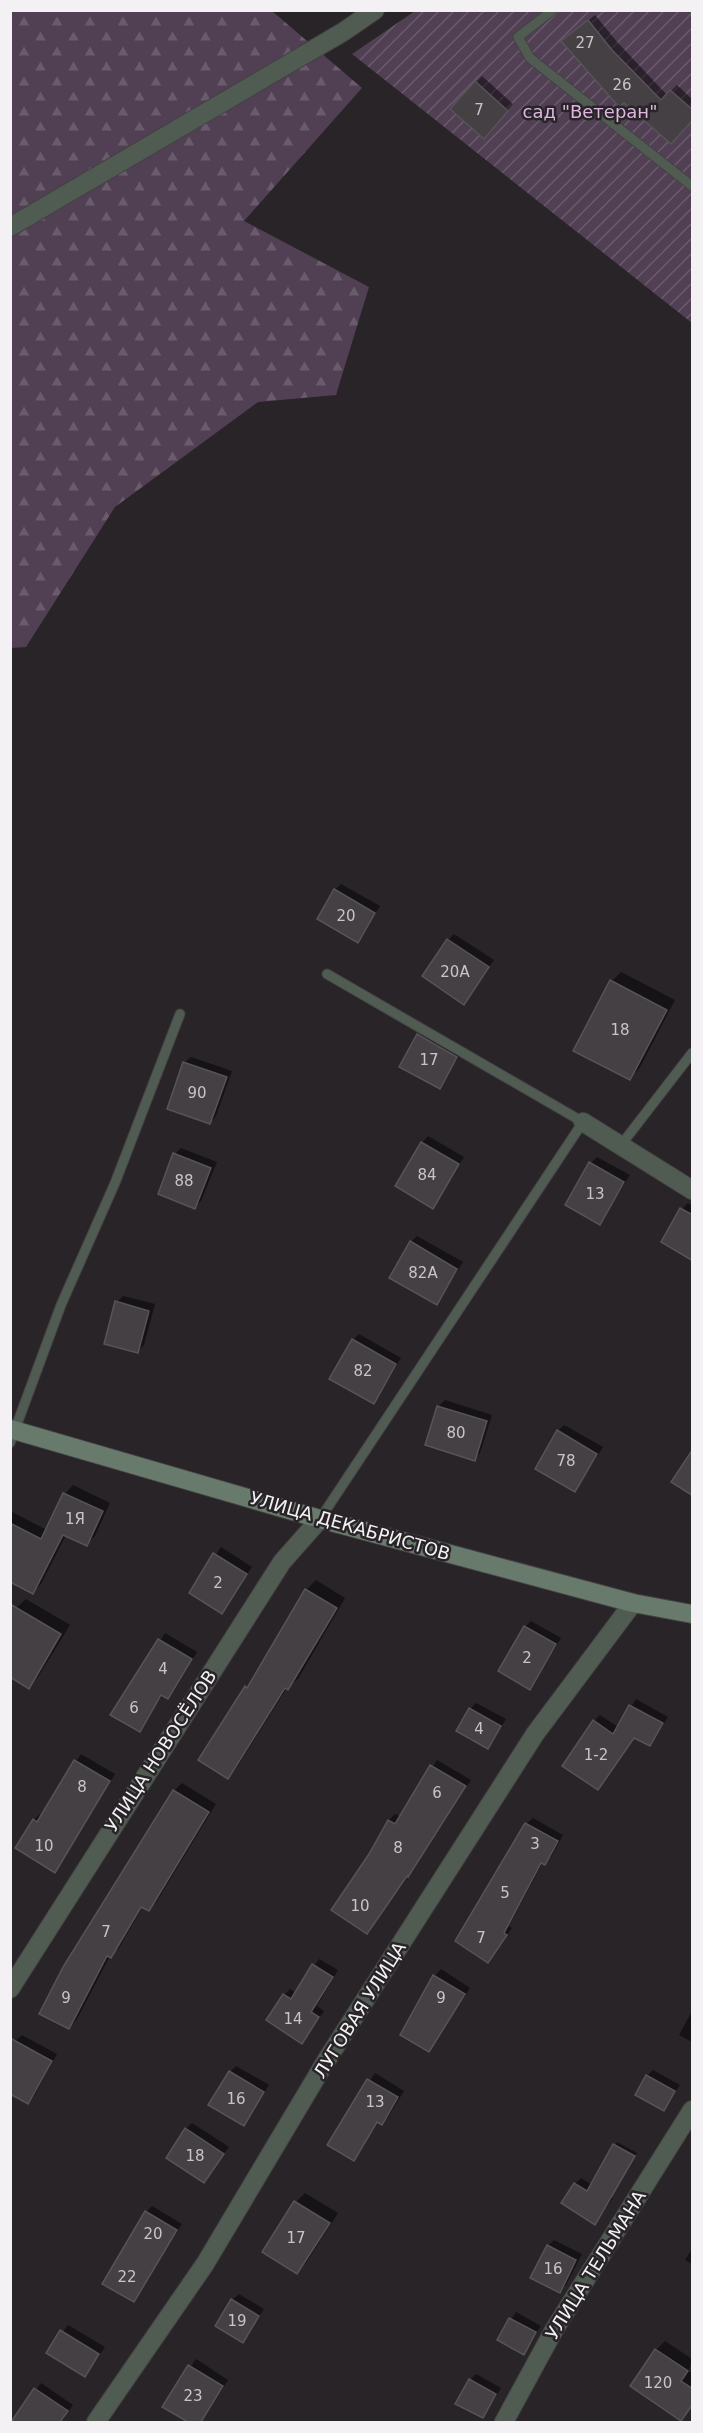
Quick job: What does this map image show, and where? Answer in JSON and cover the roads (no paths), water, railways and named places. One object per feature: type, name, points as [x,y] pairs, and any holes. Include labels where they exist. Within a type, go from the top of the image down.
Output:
[{"type":"street","points":[[10,226],[344,32],[375,10]]},
{"type":"street","points":[[583,1122],[693,1190]]},
{"type":"street","name":"УЛИЦА ДЕКАБРИСТОВ","points":[[13,1434],[633,1603],[693,1614]]},
{"type":"street","name":"УЛИЦА НОВОСЁЛОВ","points":[[10,1989],[282,1562],[320,1519]]},
{"type":"street","name":"ЛУГОВАЯ УЛИЦА","points":[[96,2422],[205,2264],[326,2061],[535,1734],[633,1603]]},
{"type":"street","name":"УЛИЦА ТЕЛЬМАНА","points":[[504,2422],[554,2330],[693,2110]]},
{"type":"lane","points":[[553,10],[518,37],[530,58],[693,186]]},
{"type":"lane","points":[[320,1519],[583,1122],[327,974]]},
{"type":"lane","points":[[13,1434],[61,1305],[116,1183],[180,1014]]},
{"type":"lane","points":[[621,1145],[693,1053]]},
{"type":"park label","name":"сад \"Ветеран\"","points":[[590,112]]}]
